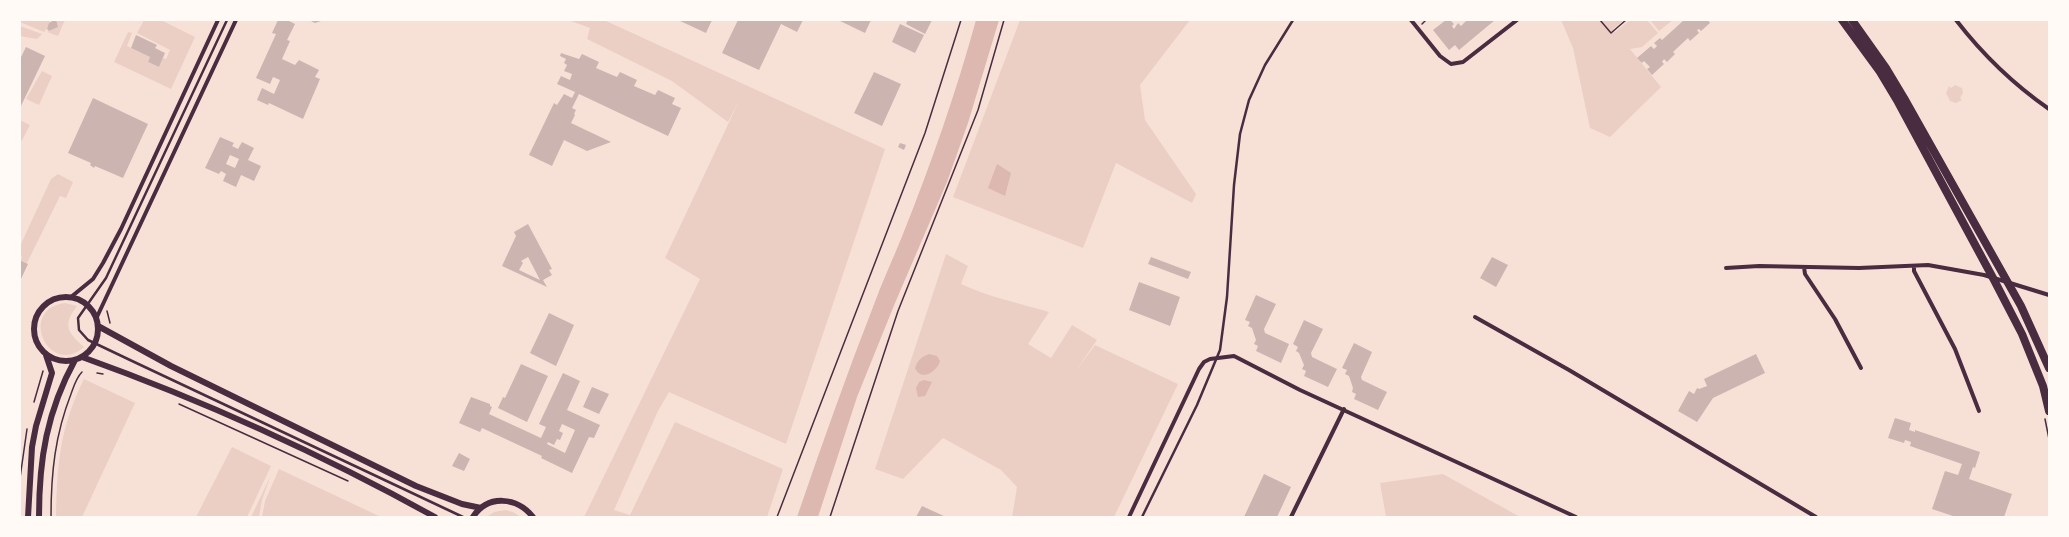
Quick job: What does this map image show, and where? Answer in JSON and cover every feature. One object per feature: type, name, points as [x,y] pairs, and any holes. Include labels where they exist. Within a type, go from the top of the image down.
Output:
[{"type":"main road","points":[[1842,20],[1880,72],[1993,278],[2022,334],[2043,386],[2049,410]]},
{"type":"main road","points":[[1852,20],[1894,80],[2021,306],[2049,368]]},
{"type":"street","points":[[71,297],[93,279],[103,263],[137,194],[218,20]]},
{"type":"street","points":[[96,319],[236,20]]},
{"type":"street","points":[[1411,20],[1440,56],[1451,64],[1463,62],[1517,20]]},
{"type":"street","points":[[1956,20],[1984,55],[2010,80],[2049,109]]},
{"type":"street","points":[[1914,266],[1914,271],[1955,349],[1979,411]]},
{"type":"street","points":[[1804,267],[1805,274],[1835,319],[1861,368]]},
{"type":"street","points":[[1726,268],[1948,267],[1993,278],[2049,295]]},
{"type":"street","points":[[28,517],[29,488],[34,440],[52,373],[46,355],[38,345],[34,336],[35,318],[46,303],[54,298],[71,297],[86,304],[96,319],[98,326],[95,343],[89,351],[82,357],[75,360],[58,361],[46,355]]},
{"type":"street","points":[[1475,317],[1569,370],[1816,517]]},
{"type":"street","points":[[98,326],[171,366],[416,486],[462,504],[481,508]]},
{"type":"street","points":[[1129,517],[1196,375],[1204,362],[1217,357],[1234,356],[1300,390],[1576,517]]},
{"type":"street","points":[[82,357],[214,408],[402,498],[435,517]]},
{"type":"street","points":[[39,517],[40,472],[46,430],[60,392],[75,360]]},
{"type":"street","points":[[1291,517],[1344,409]]},
{"type":"street","points":[[473,517],[481,508],[494,501],[509,501],[523,506],[533,517]]},
{"type":"lane","points":[[228,20],[106,278],[86,304],[78,318],[77,324],[82,336],[463,517]]},
{"type":"lane","points":[[1142,517],[1198,405],[1220,350],[1227,297],[1234,185],[1240,134],[1249,100],[1265,65],[1292,20]]},
{"type":"path","points":[[777,517],[925,133],[960,20]]},
{"type":"path","points":[[830,517],[898,311],[978,110],[1004,20]]},
{"type":"path","points":[[1600,20],[1611,33],[1626,20]]},
{"type":"path","points":[[51,517],[53,455],[68,401],[78,375],[82,372]]},
{"type":"path","points":[[97,373],[104,374]]},
{"type":"path","points":[[172,401],[350,482]]},
{"type":"shaded area","points":[[20,20],[65,20],[58,36],[47,32],[58,27],[56,21],[50,21],[49,26],[44,32],[20,22]]},
{"type":"shaded area","points":[[144,20],[161,20],[195,37],[171,89],[114,62],[128,32],[132,33],[127,46],[150,57],[148,62],[159,67],[163,58],[166,59],[170,50],[137,33]]},
{"type":"shaded area","points":[[568,20],[604,20],[885,149],[786,444],[669,392],[658,411],[614,510],[630,515],[675,422],[783,469],[767,517],[584,517],[700,279],[665,258],[739,101],[728,122],[672,81],[587,39],[590,28]]},
{"type":"shaded area","points":[[976,20],[999,20],[968,123],[947,182],[895,303],[857,397],[818,517],[797,517],[853,359],[933,155]]},
{"type":"shaded area","points":[[1020,20],[1190,20],[1140,85],[1145,120],[1196,194],[1192,203],[1116,163],[1083,248],[953,197]]},
{"type":"shaded area","points":[[1561,20],[1624,20],[1613,29],[1615,32],[1630,20],[1647,20],[1658,33],[1642,47],[1630,49],[1661,87],[1610,137],[1590,128],[1573,48]]},
{"type":"shaded area","points":[[1650,20],[1673,20],[1659,31]]},
{"type":"shaded area","points":[[20,26],[42,34],[37,39],[20,36]]},
{"type":"shaded area","points":[[42,71],[52,76],[39,105],[26,99]]},
{"type":"shaded area","points":[[1955,85],[1962,88],[1963,93],[1960,98],[1962,100],[1956,103],[1950,101],[1946,93],[1949,86],[1951,88]]},
{"type":"shaded area","points":[[20,120],[30,125],[20,144]]},
{"type":"shaded area","points":[[997,164],[1011,173],[1005,196],[988,188]]},
{"type":"shaded area","points":[[58,174],[73,182],[66,198],[60,196],[27,263],[21,260],[22,257],[20,255],[20,246],[51,179]]},
{"type":"shaded area","points":[[946,254],[968,266],[961,284],[993,296],[1049,312],[1028,344],[1051,358],[1072,325],[1097,340],[1075,372],[1095,345],[1178,384],[1114,517],[1012,517],[1017,487],[1001,470],[943,438],[903,479],[875,469]]},
{"type":"shaded area","points":[[65,303],[77,306],[72,313],[68,324],[71,333],[84,347],[71,354],[60,354],[50,348],[43,339],[41,328],[43,317],[51,308]]},
{"type":"shaded area","points":[[929,354],[937,356],[940,361],[936,369],[932,372],[925,375],[921,374],[915,368],[917,363],[924,356]]},
{"type":"shaded area","points":[[84,379],[135,403],[82,517],[56,517],[57,479],[61,446],[70,413]]},
{"type":"shaded area","points":[[924,380],[932,382],[925,396],[918,397],[916,388],[919,382]]},
{"type":"shaded area","points":[[232,447],[271,466],[247,517],[196,517]]},
{"type":"shaded area","points":[[279,469],[381,517],[262,517],[265,501]]},
{"type":"shaded area","points":[[1443,474],[1520,517],[1386,517],[1380,483]]},
{"type":"shaded area","points":[[271,475],[262,500],[259,517],[251,517]]},
{"type":"shaded area","points":[[505,510],[513,512],[521,517],[486,517],[494,512]]},
{"type":"building","points":[[54,20],[57,22],[58,27],[49,31],[47,29],[49,23]]},
{"type":"building","points":[[278,20],[287,20],[295,24],[287,40],[290,41],[282,59],[295,65],[299,60],[319,70],[315,77],[320,79],[303,119],[269,103],[268,105],[257,100],[262,88],[274,94],[280,80],[273,77],[270,84],[256,78],[276,34],[272,33]]},
{"type":"building","points":[[309,20],[324,20],[315,23]]},
{"type":"building","points":[[678,20],[712,20],[706,33]]},
{"type":"building","points":[[738,20],[803,20],[797,32],[781,24],[759,70],[722,53]]},
{"type":"building","points":[[838,20],[871,20],[865,33]]},
{"type":"building","points":[[908,20],[932,20],[925,34],[906,24]]},
{"type":"building","points":[[1446,20],[1450,20],[1454,24],[1452,26],[1454,29],[1458,23],[1461,26],[1467,20],[1495,20],[1459,50],[1455,45],[1449,50],[1433,30]]},
{"type":"building","points":[[1684,20],[1708,20],[1710,23],[1701,31],[1699,29],[1697,30],[1699,33],[1690,41],[1688,38],[1673,52],[1675,54],[1667,62],[1664,59],[1662,62],[1664,64],[1652,75],[1647,69],[1650,67],[1644,61],[1642,63],[1637,58],[1651,46],[1654,49],[1657,46],[1654,43],[1660,38],[1662,40]]},
{"type":"building","points":[[900,24],[924,35],[915,53],[892,42]]},
{"type":"building","points":[[136,35],[157,45],[155,48],[165,53],[159,67],[148,62],[150,57],[131,48]]},
{"type":"building","points":[[26,47],[45,56],[20,108],[20,59]]},
{"type":"building","points":[[561,53],[579,59],[582,54],[599,62],[596,68],[617,77],[620,72],[637,80],[634,86],[655,95],[658,90],[675,98],[672,104],[681,108],[668,136],[579,94],[572,108],[576,110],[571,123],[611,142],[587,151],[564,140],[552,166],[529,155],[554,103],[557,105],[564,94],[572,98],[575,92],[557,84],[561,76],[570,80],[572,74],[564,71],[567,65],[564,63],[566,59],[560,56]]},
{"type":"building","points":[[874,72],[901,84],[882,126],[854,113]]},
{"type":"building","points":[[93,98],[148,124],[123,178],[95,166],[94,168],[90,165],[91,163],[68,153]]},
{"type":"building","points":[[220,137],[234,143],[232,146],[238,149],[242,142],[254,148],[248,160],[261,166],[254,181],[241,175],[236,187],[223,181],[226,174],[221,171],[219,174],[205,168]],"holes":[[[230,155],[239,159],[235,168],[226,164]]]},
{"type":"building","points":[[900,143],[906,145],[904,150],[898,147]]},
{"type":"building","points":[[528,224],[552,269],[549,270],[552,275],[543,280],[547,287],[502,266],[516,236],[514,232]],"holes":[[[528,257],[540,280],[519,270],[523,263],[521,261]]]},
{"type":"building","points":[[1151,257],[1191,272],[1188,279],[1148,264]]},
{"type":"building","points":[[1492,257],[1508,265],[1496,287],[1480,278]]},
{"type":"building","points":[[20,260],[28,264],[21,279],[20,278]]},
{"type":"building","points":[[1139,282],[1180,297],[1170,326],[1129,310]]},
{"type":"building","points":[[1256,295],[1276,304],[1264,329],[1265,333],[1289,344],[1281,363],[1256,351],[1258,346],[1254,344],[1256,340],[1252,328],[1248,326],[1250,322],[1245,320]]},
{"type":"building","points":[[549,313],[574,325],[556,366],[530,353]]},
{"type":"building","points":[[1304,320],[1323,329],[1311,353],[1312,357],[1337,369],[1328,387],[1304,376],[1306,371],[1302,369],[1304,365],[1299,353],[1296,351],[1298,347],[1293,344]]},
{"type":"building","points":[[1354,343],[1372,352],[1361,377],[1362,380],[1387,392],[1378,410],[1354,399],[1356,394],[1352,392],[1353,388],[1349,376],[1345,374],[1347,370],[1342,368]]},
{"type":"building","points":[[1756,354],[1765,373],[1713,398],[1697,422],[1678,411],[1689,391],[1694,394],[1697,388],[1699,389],[1707,386],[1704,379]]},
{"type":"building","points":[[521,364],[548,376],[527,422],[498,408],[503,397],[505,398]]},
{"type":"building","points":[[563,373],[580,381],[567,410],[600,425],[594,438],[589,437],[572,473],[541,458],[542,456],[482,428],[480,432],[459,423],[471,397],[490,404],[492,407],[489,414],[541,438],[546,427],[539,424]],"holes":[[[562,424],[575,430],[565,453],[547,444],[548,442],[554,445],[557,439],[560,440],[563,433],[559,431]]]},
{"type":"building","points":[[592,387],[609,394],[599,414],[583,407]]},
{"type":"building","points":[[1895,418],[1911,423],[1909,430],[1915,432],[1915,430],[1980,452],[1975,468],[1973,467],[1969,479],[2012,494],[2004,517],[1956,517],[1932,509],[1945,471],[1958,475],[1962,464],[1910,446],[1911,442],[1905,440],[1904,443],[1888,438]]},
{"type":"building","points":[[459,453],[470,459],[464,471],[452,466]]},
{"type":"building","points":[[1264,474],[1291,487],[1277,517],[1244,517]]},
{"type":"building","points":[[922,506],[946,517],[916,517]]}]
